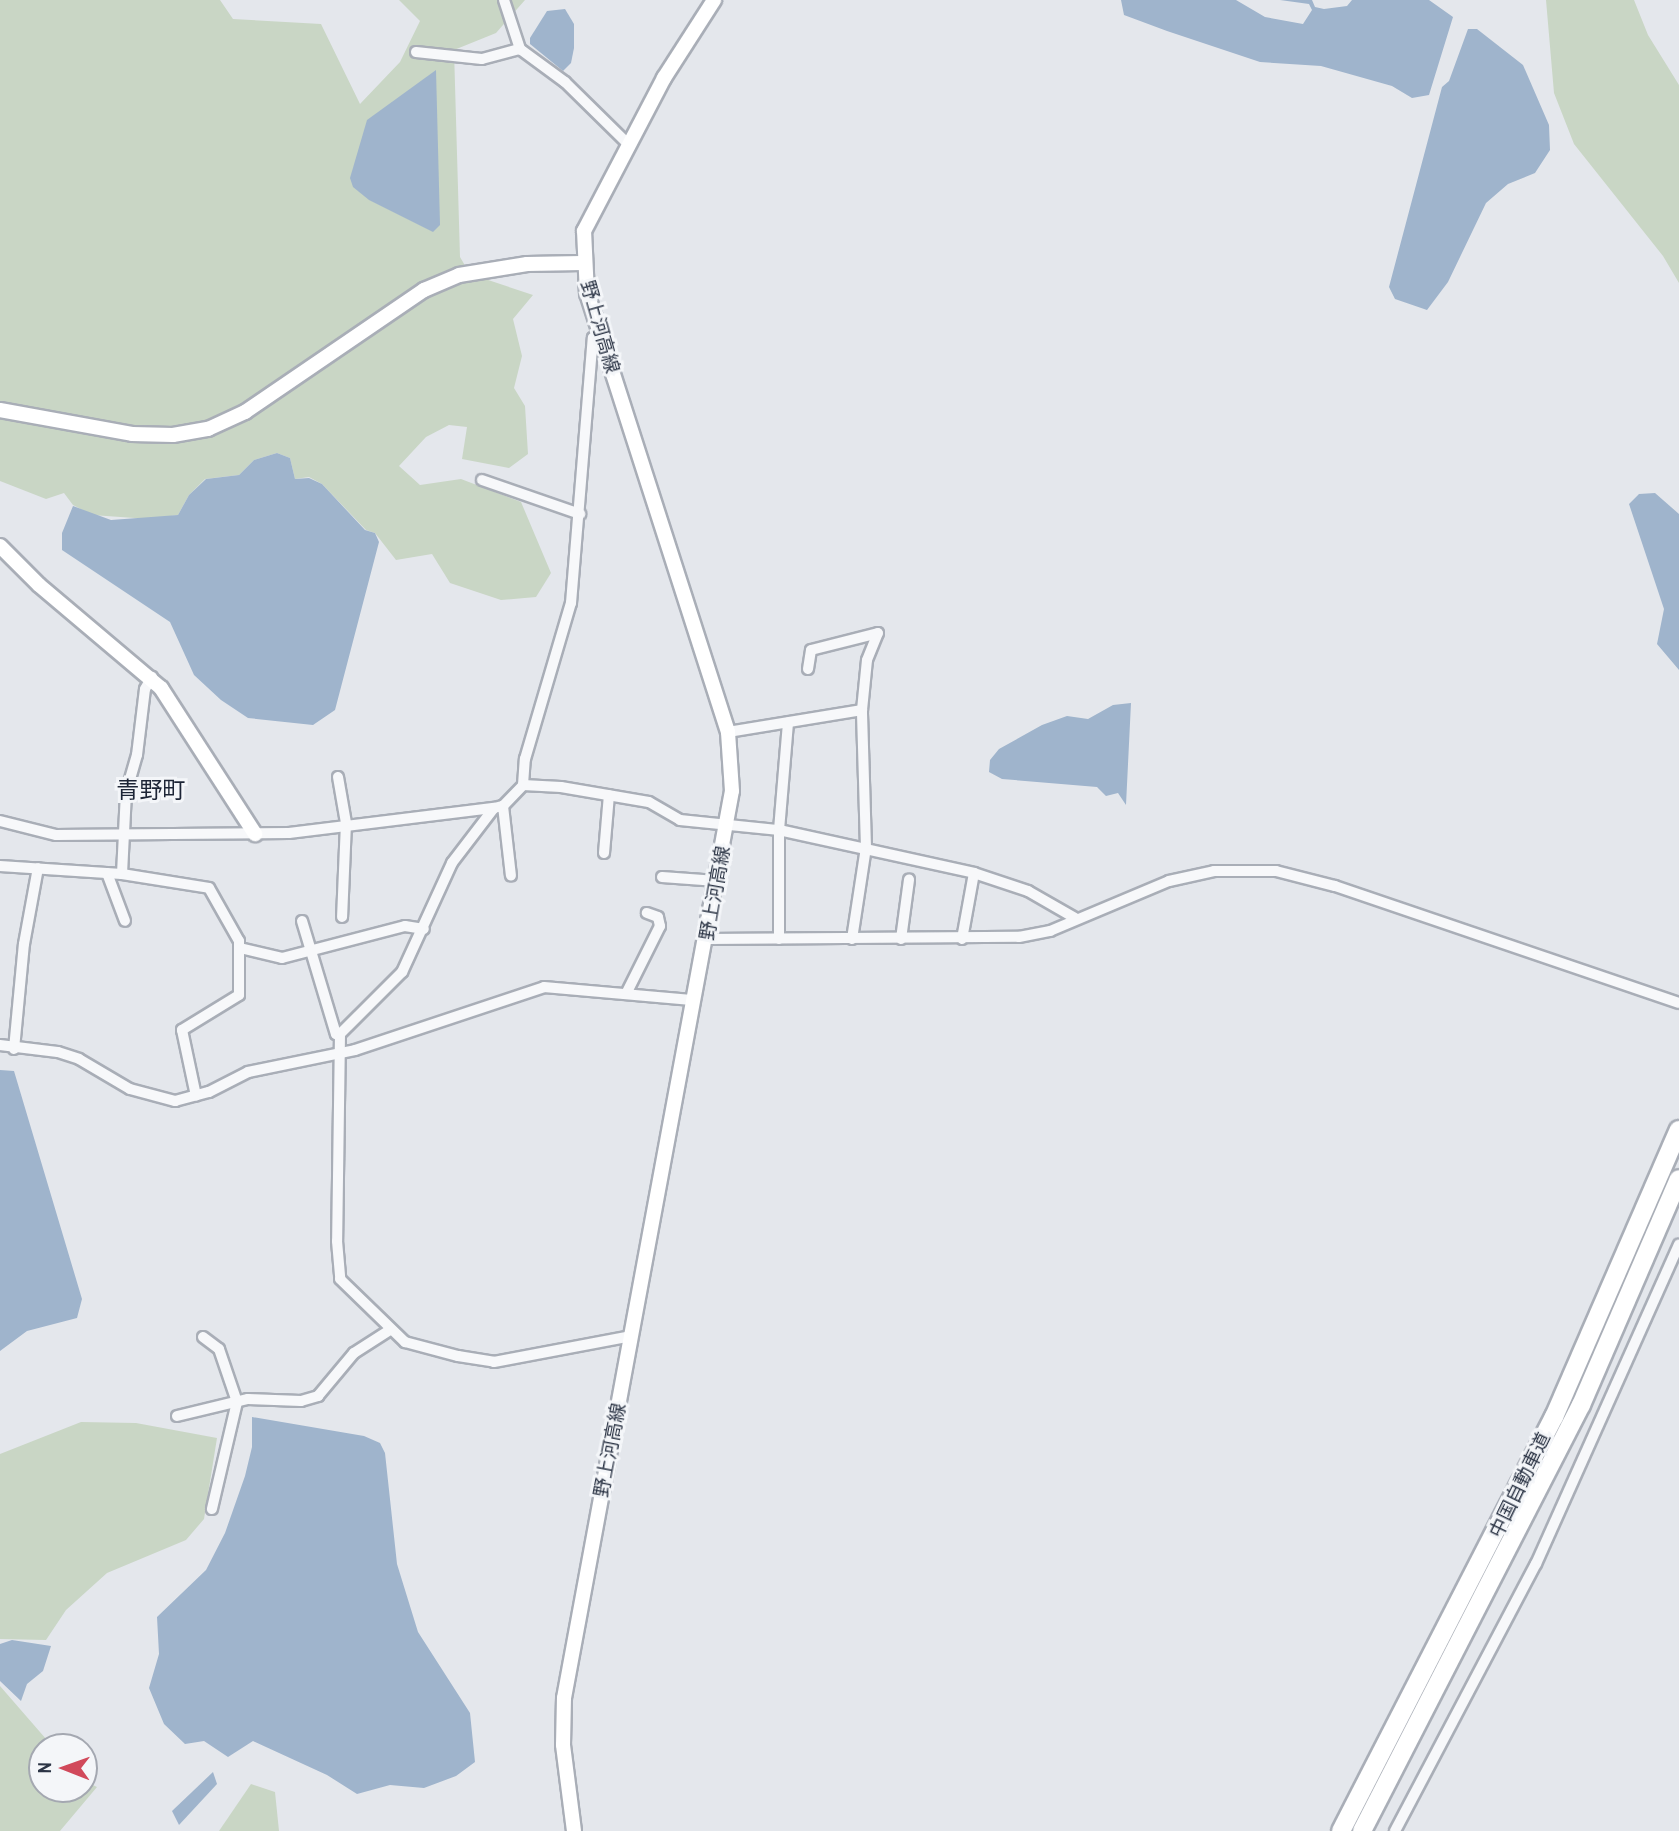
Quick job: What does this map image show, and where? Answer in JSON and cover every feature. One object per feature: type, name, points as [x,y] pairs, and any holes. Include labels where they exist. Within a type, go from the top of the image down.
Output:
[{"type":"highway","name":"中国自動車道","points":[[1341,1831],[1554,1417],[1679,1130]]},
{"type":"highway","name":"中国自動車道","points":[[1362,1831],[1581,1405],[1679,1179]]},
{"type":"main road","name":"野上河高線","points":[[574,1831],[563,1745],[564,1698],[707,939],[732,791],[728,732],[600,332],[582,263],[584,231],[628,143],[714,0]]},
{"type":"main road","points":[[0,410],[132,434],[173,435],[208,429],[244,412],[424,290],[459,275],[527,264],[582,263]]},
{"type":"main road","points":[[0,546],[39,585],[152,677],[179,712],[254,834]]},
{"type":"street","points":[[504,0],[520,49],[565,82],[628,143]]},
{"type":"street","points":[[416,52],[482,59],[520,49]]},
{"type":"street","points":[[600,332],[593,338],[580,514],[566,631],[525,760],[523,785],[498,807],[452,863],[402,972],[340,1034],[340,1279],[405,1342],[494,1362],[632,1336]]},
{"type":"street","points":[[482,480],[580,514]]},
{"type":"street","points":[[808,668],[811,650],[878,633],[867,660],[862,710],[866,848],[852,939]]},
{"type":"street","points":[[122,874],[126,793],[137,755],[145,689],[152,677]]},
{"type":"street","points":[[728,732],[862,710]]},
{"type":"street","points":[[779,939],[779,830],[788,722]]},
{"type":"street","points":[[338,777],[346,823],[342,917]]},
{"type":"street","points":[[523,785],[649,802],[680,820],[779,830],[974,873],[1028,891],[1075,919]]},
{"type":"street","points":[[604,853],[609,795]]},
{"type":"street","points":[[0,821],[56,835],[254,834],[498,807]]},
{"type":"street","points":[[498,807],[511,876]]},
{"type":"street","points":[[0,866],[122,874],[209,888],[240,948],[238,998],[181,1032],[196,1096]]},
{"type":"street","points":[[14,1049],[24,944],[38,869]]},
{"type":"street","points":[[707,939],[962,940],[1019,937],[1050,931],[1169,881],[1214,871],[1276,871],[1335,886],[1679,1003]]},
{"type":"street","points":[[107,873],[125,921]]},
{"type":"street","points":[[962,940],[974,873]]},
{"type":"street","points":[[662,877],[717,881]]},
{"type":"street","points":[[901,939],[909,880]]},
{"type":"street","points":[[626,994],[660,926],[658,917],[647,913]]},
{"type":"street","points":[[302,921],[336,1034],[340,1034]]},
{"type":"street","points":[[240,948],[282,958],[405,926],[424,929]]},
{"type":"street","points":[[0,1045],[69,1055],[130,1089],[175,1101],[196,1096],[247,1072],[409,1034],[544,987],[694,1000]]},
{"type":"street","points":[[1395,1831],[1536,1564],[1679,1244]]},
{"type":"street","points":[[177,1416],[237,1402],[301,1401],[318,1396],[354,1353],[390,1330]]},
{"type":"street","points":[[203,1337],[219,1349],[237,1402],[212,1509]]},
{"type":"green space","points":[[0,0],[220,0],[233,19],[321,24],[360,104],[400,62],[420,21],[399,0],[525,0],[496,33],[454,50],[460,257],[470,274],[533,295],[513,319],[522,356],[514,388],[525,406],[528,454],[509,468],[462,459],[467,427],[449,425],[426,437],[399,466],[420,485],[461,479],[521,502],[551,573],[536,597],[501,600],[450,583],[432,554],[396,560],[375,533],[366,530],[322,484],[309,477],[295,479],[290,458],[277,453],[254,460],[239,475],[205,479],[189,495],[178,515],[149,519],[92,515],[73,505],[64,493],[46,499],[0,481]]},
{"type":"green space","points":[[1546,0],[1634,0],[1648,35],[1679,85],[1679,283],[1663,256],[1574,144],[1554,93]]},
{"type":"green space","points":[[81,1422],[136,1423],[217,1438],[204,1519],[186,1540],[107,1573],[66,1610],[46,1640],[0,1639],[0,1454]]},
{"type":"green space","points":[[0,1686],[41,1733],[28,1733],[28,1803],[84,1803],[60,1831],[0,1831]]},
{"type":"green space","points":[[251,1784],[275,1792],[279,1831],[219,1831]]},
{"type":"water","points":[[1121,0],[1236,0],[1265,17],[1303,24],[1312,10],[1309,4],[1280,0],[1312,0],[1315,7],[1324,9],[1347,6],[1352,0],[1429,0],[1453,17],[1429,95],[1412,98],[1392,86],[1321,66],[1260,62],[1167,31],[1124,15]]},
{"type":"water","points":[[565,9],[574,24],[574,48],[571,63],[563,71],[530,44],[530,38],[547,11]]},
{"type":"water","points":[[1468,29],[1477,29],[1523,65],[1549,125],[1550,150],[1535,173],[1508,184],[1486,203],[1448,282],[1427,310],[1395,299],[1389,287],[1442,87],[1449,81]]},
{"type":"water","points":[[436,70],[440,225],[433,232],[369,200],[353,187],[350,178],[367,120]]},
{"type":"water","points":[[277,453],[290,458],[295,479],[309,478],[322,484],[365,530],[375,533],[379,542],[335,710],[313,725],[248,718],[221,700],[194,675],[170,622],[62,550],[62,533],[73,506],[111,520],[178,515],[189,495],[206,479],[239,475],[254,460]]},
{"type":"water","points":[[1655,493],[1679,514],[1679,670],[1657,644],[1664,609],[1629,504],[1639,494]]},
{"type":"water","points":[[1131,703],[1126,805],[1118,793],[1106,796],[1097,787],[1002,779],[989,772],[990,760],[999,749],[1042,725],[1067,716],[1088,719],[1113,705]]},
{"type":"water","points":[[0,1070],[14,1071],[82,1299],[77,1318],[27,1331],[0,1351]]},
{"type":"water","points":[[252,1417],[364,1436],[380,1443],[385,1453],[397,1564],[418,1632],[470,1713],[475,1762],[456,1776],[424,1788],[390,1785],[357,1794],[327,1775],[253,1741],[228,1757],[204,1741],[185,1744],[164,1724],[149,1688],[159,1654],[157,1617],[206,1570],[225,1533],[252,1447]]},
{"type":"water","points":[[12,1640],[51,1646],[43,1671],[27,1684],[21,1701],[0,1681],[0,1644]]},
{"type":"water","points":[[213,1772],[217,1784],[179,1825],[172,1811]]},
{"type":"district","name":"青野町","points":[[151,790]]}]
